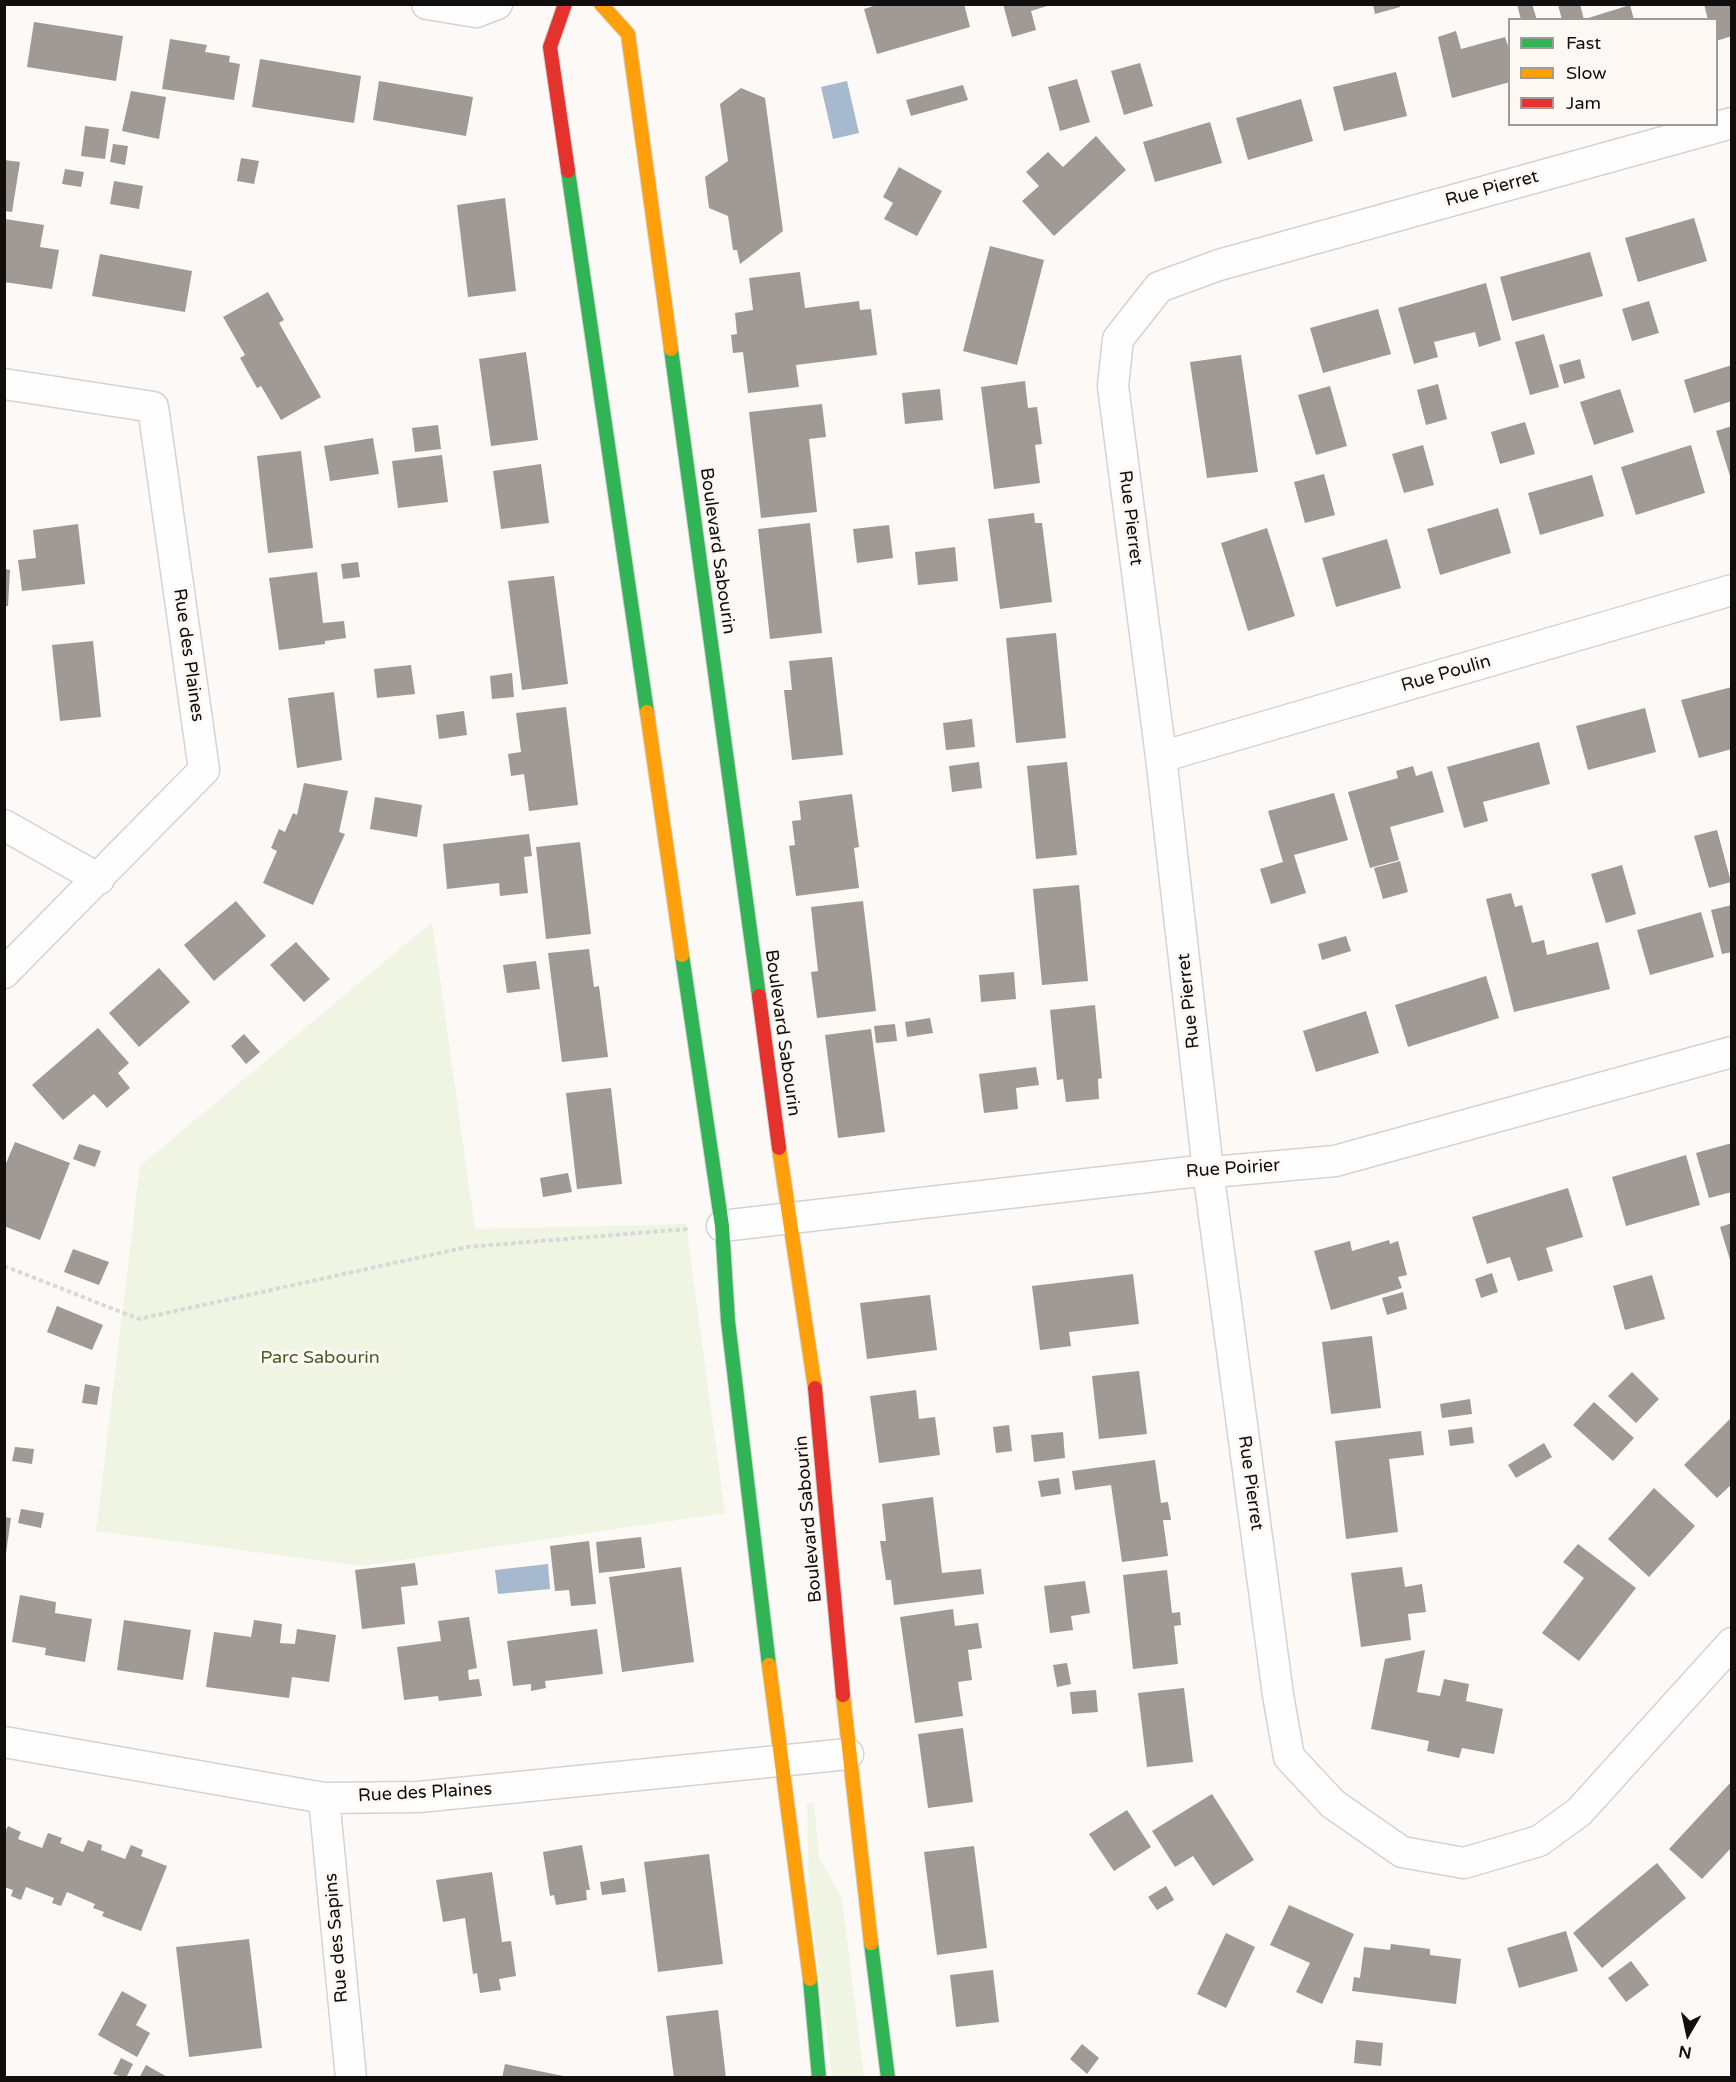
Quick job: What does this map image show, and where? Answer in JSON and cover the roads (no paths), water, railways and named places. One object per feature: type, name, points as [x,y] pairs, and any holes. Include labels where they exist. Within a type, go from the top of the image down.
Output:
[{"type":"street","points":[[428,4],[476,12],[497,4]]},
{"type":"street","points":[[565,4],[550,47],[722,1226],[728,1321],[781,1762],[809,1963],[819,2078]]},
{"type":"street","name":"Boulevard Sabourin","points":[[601,4],[628,34],[789,1219],[814,1375],[848,1754],[888,2078]]},
{"type":"street","name":"Rue Pierret","points":[[1731,123],[1219,265],[1159,287],[1118,339],[1113,386],[1161,757],[1208,1170],[1276,1683],[1289,1757],[1333,1804],[1402,1851],[1464,1863],[1539,1841],[1579,1812],[1731,1643]]},
{"type":"street","name":"Rue des Plaines","points":[[4,384],[153,407],[204,770],[4,973]]},
{"type":"street","name":"Rue Poulin","points":[[1161,757],[1731,590]]},
{"type":"street","points":[[4,825],[99,879]]},
{"type":"street","name":"Rue Poirier","points":[[722,1226],[1208,1170],[1224,1171],[1335,1161],[1731,1052]]},
{"type":"street","name":"Rue des Plaines","points":[[4,1742],[324,1798],[419,1797],[848,1754]]},
{"type":"street","name":"Rue des Sapins","points":[[324,1798],[351,2078]]},
{"type":"water","points":[[847,81],[859,133],[833,139],[821,87]]},
{"type":"water","points":[[548,1564],[550,1589],[498,1594],[495,1570]]},
{"type":"park label","name":"Parc Sabourin","points":[[320,1358]]}]
